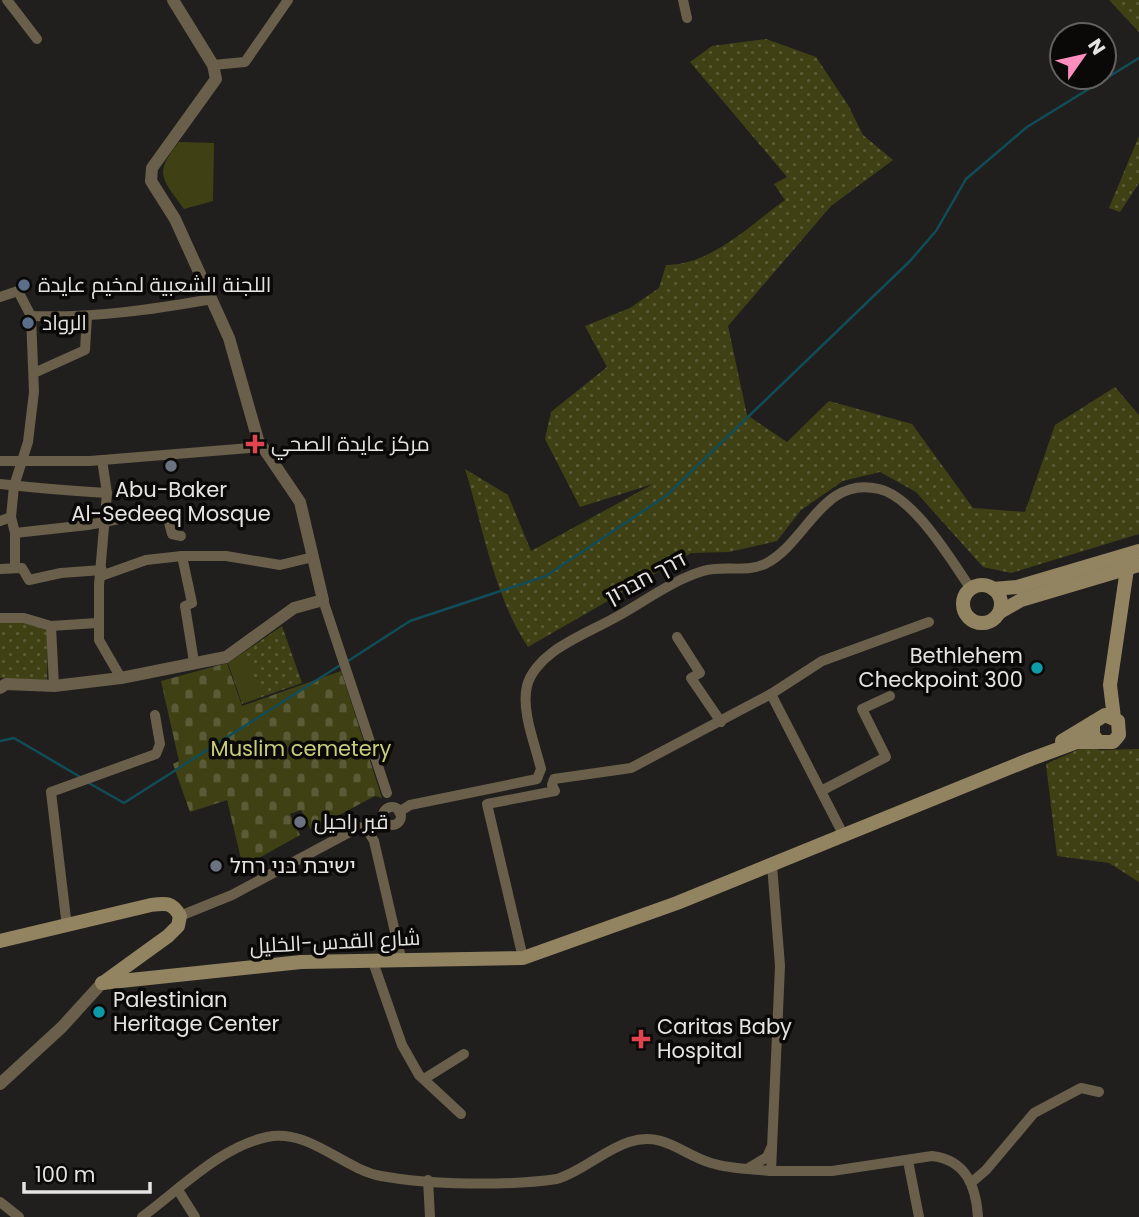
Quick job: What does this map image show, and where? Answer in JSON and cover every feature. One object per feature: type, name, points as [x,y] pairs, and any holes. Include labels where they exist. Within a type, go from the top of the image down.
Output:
[{"type":"main road","points":[[1127,565],[1017,587],[993,589],[982,585],[971,589],[963,604],[971,620],[988,623],[1000,612],[1021,600],[1127,565],[1139,551]]},
{"type":"main road","points":[[1031,759],[1077,742],[1108,744],[1117,739],[1120,726],[1114,718],[1110,685],[1127,565]]},
{"type":"main road","points":[[993,589],[1000,597],[1000,612]]},
{"type":"main road","points":[[1102,700],[1105,659],[1121,621]]},
{"type":"main road","points":[[1099,742],[1093,735],[1095,720],[1110,685]]},
{"type":"main road","points":[[1031,759],[1105,715],[1114,718]]},
{"type":"main road","name":"شارع القدس-الخليل","points":[[102,983],[301,962],[401,958],[523,958],[594,934],[772,865],[1031,759]]},
{"type":"main road","points":[[0,941],[167,902],[175,907],[180,916],[178,926],[169,936],[102,983]]},
{"type":"street","points":[[7,0],[37,39]]},
{"type":"street","points":[[173,0],[213,65],[216,79],[152,168],[151,181],[175,219],[229,338],[263,447],[300,502],[323,600],[387,793]]},
{"type":"street","points":[[213,65],[245,62],[288,0]]},
{"type":"street","points":[[684,0],[687,18]]},
{"type":"street","points":[[0,297],[18,291],[31,316],[34,373],[28,442],[14,486],[11,517],[15,533],[15,568]]},
{"type":"street","points":[[31,316],[88,316],[148,311],[212,299]]},
{"type":"street","points":[[34,373],[85,350],[88,316]]},
{"type":"street","points":[[0,461],[102,460],[263,447]]},
{"type":"street","points":[[102,460],[107,493],[97,623],[99,640],[121,678]]},
{"type":"street","points":[[0,484],[107,493]]},
{"type":"street","name":"דרך חברון","points":[[399,812],[410,805],[537,779],[541,769],[527,706],[527,687],[533,674],[547,658],[690,576],[717,568],[746,568],[769,562],[794,539],[818,509],[853,488],[879,488],[903,501],[971,589]]},
{"type":"street","points":[[15,533],[145,514],[167,515],[172,534],[181,536]]},
{"type":"street","points":[[0,521],[11,517]]},
{"type":"street","points":[[0,569],[22,568],[29,580],[61,573],[101,573],[146,560],[182,555],[226,556],[280,565],[313,557]]},
{"type":"street","points":[[182,555],[192,603],[185,606],[194,662]]},
{"type":"street","points":[[0,688],[6,684],[54,686],[121,678],[226,657],[295,608],[323,600]]},
{"type":"street","points":[[0,618],[24,618],[51,626],[97,623]]},
{"type":"street","points":[[523,958],[487,804],[555,791],[552,786],[554,779],[631,768],[721,722],[822,662],[929,622]]},
{"type":"street","points":[[51,626],[54,686]]},
{"type":"street","points":[[677,637],[700,673],[691,678],[721,722]]},
{"type":"street","points":[[771,694],[844,836]]},
{"type":"street","points":[[821,791],[886,757],[863,709],[890,696]]},
{"type":"street","points":[[66,927],[51,792],[156,754],[160,744],[155,715]]},
{"type":"street","points":[[180,916],[232,895],[359,827],[368,831],[374,841],[401,958]]},
{"type":"street","points":[[771,1171],[780,966],[772,865]]},
{"type":"street","points":[[372,959],[402,1045],[424,1079],[461,1114]]},
{"type":"street","points":[[0,1084],[62,1027],[102,983]]},
{"type":"street","points":[[424,1079],[464,1054]]},
{"type":"street","points":[[971,1182],[986,1170],[1034,1113],[1082,1088],[1099,1092]]},
{"type":"street","points":[[142,1217],[228,1154],[268,1137],[317,1146],[382,1176],[428,1180],[557,1179],[571,1175],[628,1142],[646,1139],[662,1139],[710,1163],[771,1171],[832,1171],[932,1156],[943,1157],[965,1171],[971,1182],[978,1217]]},
{"type":"street","points":[[747,1169],[767,1157],[772,1147]]},
{"type":"street","points":[[908,1161],[919,1217]]},
{"type":"street","points":[[428,1180],[430,1217]]},
{"type":"street","points":[[178,1190],[195,1217]]},
{"type":"street","points":[[2,1203],[3,1217]]},
{"type":"street","points":[[2,1203],[19,1217]]},
{"type":"green space","points":[[1109,0],[1139,0],[1139,32]]},
{"type":"green space","points":[[766,39],[816,57],[848,105],[863,135],[893,160],[831,206],[728,326],[747,415],[787,442],[829,401],[912,424],[973,508],[1025,512],[1055,425],[1115,387],[1139,415],[1139,534],[1011,573],[983,567],[916,492],[880,472],[843,481],[801,510],[777,541],[729,552],[691,553],[528,647],[506,606],[498,584],[465,469],[508,495],[531,551],[653,484],[580,507],[545,439],[551,412],[607,367],[585,326],[630,308],[659,288],[666,265],[683,263],[714,251],[785,200],[774,184],[787,177],[690,62],[712,46]]},
{"type":"green space","points":[[1139,136],[1139,183],[1120,212],[1109,208]]},
{"type":"green space","points":[[179,142],[214,143],[213,201],[184,209],[170,190],[163,169]]},
{"type":"green space","points":[[0,620],[25,620],[48,629],[47,681],[0,678]]},
{"type":"green space","points":[[282,626],[302,683],[242,704],[228,663]]},
{"type":"green space","points":[[247,657],[261,696],[242,702],[229,663]]},
{"type":"green space","name":"Muslim cemetery","points":[[227,663],[242,706],[341,671],[382,798],[375,796],[311,830],[301,810],[290,814],[300,835],[243,867],[227,800],[190,812],[173,764],[179,761],[161,681]]},
{"type":"green space","points":[[1086,746],[1100,750],[1139,749],[1139,882],[1109,863],[1057,856],[1046,764]]},
{"type":"waterway","points":[[348,661],[410,621],[546,576],[667,495],[910,261],[936,231],[966,179],[1027,127],[1139,58]]},
{"type":"waterway","points":[[87,782],[124,803],[342,664]]},
{"type":"waterway","points":[[0,741],[14,738],[82,778]]},
{"type":"place","name":"اللجنة الشعبية لمخيم عايدة","points":[[24,285]]},
{"type":"place","name":"الرواد","points":[[28,323]]},
{"type":"place","name":"مركز عايدة الصحي","points":[[255,444]]},
{"type":"place","name":"Abu-Baker Al-Sedeeq Mosque","points":[[171,466]]},
{"type":"place","name":"Bethlehem Checkpoint 300","points":[[1037,668]]},
{"type":"place","name":"قبر راحيل","points":[[300,822]]},
{"type":"place","name":"ישיבת בני רחל","points":[[216,866]]},
{"type":"place","name":"Palestinian Heritage Center","points":[[99,1012]]},
{"type":"place","name":"Caritas Baby Hospital","points":[[641,1039]]}]
